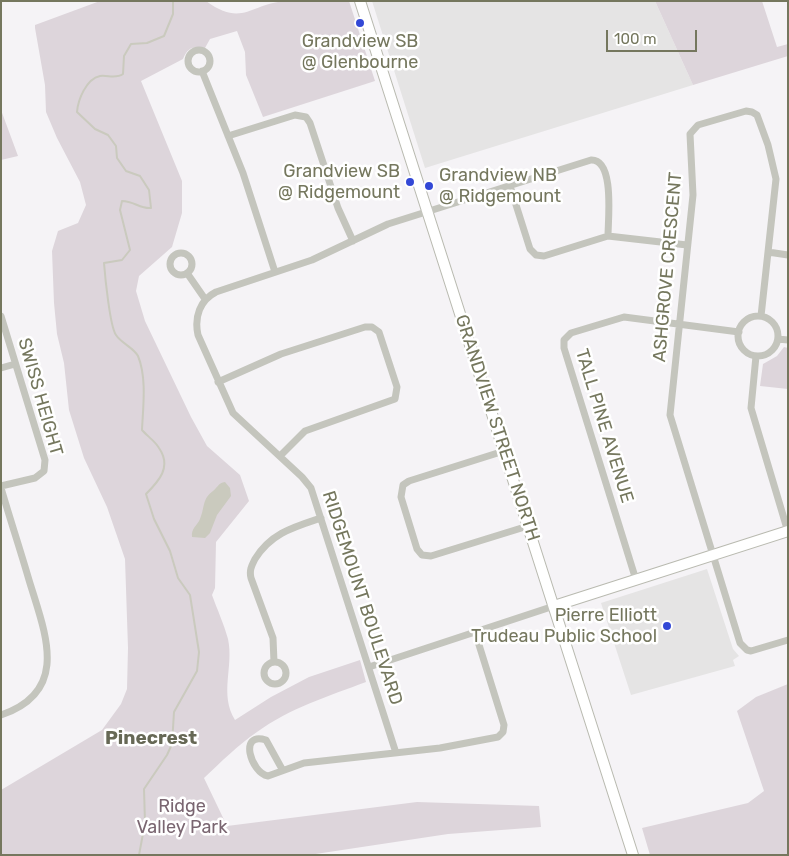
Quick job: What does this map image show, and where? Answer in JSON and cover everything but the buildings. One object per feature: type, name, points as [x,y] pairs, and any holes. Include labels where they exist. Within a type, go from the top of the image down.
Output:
[{"type":"street","name":"GRANDVIEW STREET NORTH","points":[[360,1],[633,855]]},
{"type":"street","points":[[202,71],[243,173],[275,272]]},
{"type":"street","name":"ASHGROVE CRESCENT","points":[[761,316],[776,174],[758,118],[749,111],[698,125],[691,131],[693,189],[670,415],[743,648],[755,650],[788,640]]},
{"type":"street","points":[[228,136],[295,115],[306,118],[310,123],[338,208],[353,241]]},
{"type":"street","points":[[186,273],[205,299],[220,290],[312,260],[388,224],[587,161],[598,161],[603,166],[608,185],[608,236]]},
{"type":"street","points":[[510,186],[530,249],[536,255],[544,256],[608,236],[687,245]]},
{"type":"street","points":[[768,252],[788,255]]},
{"type":"street","name":"RIDGEMOUNT BOULEVARD","points":[[205,299],[198,314],[197,330],[218,382],[235,416],[307,483],[321,518],[396,753]]},
{"type":"street","name":"SWISS HEIGHT","points":[[1,316],[45,460],[44,471],[35,478],[1,487]]},
{"type":"street","points":[[761,316],[772,321],[776,326],[778,338],[773,350],[762,356],[756,356],[742,348],[738,332],[740,327],[749,318],[761,316]]},
{"type":"street","name":"TALL PINE AVENUE","points":[[636,580],[564,348],[564,340],[571,333],[620,317],[738,332]]},
{"type":"street","points":[[218,382],[282,354],[365,327],[372,327],[379,332],[397,387],[395,399],[390,403],[305,431],[280,456]]},
{"type":"street","points":[[778,338],[788,340]]},
{"type":"street","points":[[369,667],[788,532],[751,408],[756,356]]},
{"type":"street","points":[[1,368],[15,364]]},
{"type":"street","points":[[504,450],[409,481],[403,485],[401,497],[420,554],[431,556],[528,526]]},
{"type":"street","points":[[1,487],[48,647],[44,678],[33,698],[24,706],[1,715]]},
{"type":"street","points":[[274,662],[273,638],[251,578],[250,569],[260,551],[272,538],[284,531],[321,518]]},
{"type":"street","points":[[282,769],[266,740],[258,739],[251,742],[249,753],[259,772],[268,776],[282,769],[304,763],[447,748],[495,738],[503,732],[503,722],[474,632]]},
{"type":"shaded area","points":[[372,1],[655,1],[693,85],[425,168]]},
{"type":"shaded area","points":[[225,482],[230,488],[231,496],[217,515],[210,533],[205,538],[192,537],[192,531],[200,519],[207,497],[219,484]]},
{"type":"shaded area","name":"Pierre Elliott Trudeau Public School","points":[[707,569],[733,649],[739,656],[733,660],[735,666],[631,695],[601,603]]},
{"type":"green space","name":"Ridge Valley Park","points":[[100,1],[206,1],[229,13],[238,13],[286,1],[349,1],[375,81],[263,117],[246,75],[245,52],[237,31],[210,39],[205,48],[191,48],[183,59],[141,81],[182,181],[182,213],[172,247],[139,276],[136,291],[145,321],[191,417],[207,446],[240,475],[249,501],[216,542],[215,588],[212,595],[228,639],[227,690],[230,710],[235,720],[271,697],[309,677],[360,660],[366,682],[310,703],[283,716],[243,742],[204,778],[227,826],[417,802],[539,806],[541,827],[448,834],[309,855],[1,855],[1,790],[102,730],[121,704],[127,689],[128,648],[125,559],[107,507],[84,458],[69,410],[64,363],[57,334],[54,303],[52,251],[58,231],[78,223],[86,205],[80,182],[46,112],[45,85],[35,28],[35,25]]},
{"type":"green space","points":[[655,1],[762,1],[777,47],[788,44],[788,56],[693,85]]},
{"type":"green space","points":[[1,110],[18,156],[1,160]]},
{"type":"green space","points":[[784,347],[788,348],[788,389],[760,386],[763,364],[777,356]]},
{"type":"green space","points":[[788,684],[788,855],[650,855],[642,828],[748,803],[764,791],[737,711],[756,697]]},
{"type":"waterway","points":[[139,855],[145,823],[144,789],[167,755],[172,744],[174,712],[197,671],[199,652],[190,595],[178,578],[170,551],[154,519],[146,494],[159,479],[164,467],[164,461],[157,445],[142,430],[144,393],[141,365],[134,350],[116,335],[105,279],[104,263],[122,260],[130,250],[120,210],[122,201],[151,208],[149,190],[140,176],[126,171],[117,158],[116,146],[108,135],[95,129],[77,112],[81,96],[91,81],[100,76],[115,77],[123,74],[124,56],[131,44],[147,43],[164,36],[173,14],[173,1]]},
{"type":"place","name":"Grandview SB @ Glenbourne","points":[[360,23]]},
{"type":"place","name":"Grandview SB @ Ridgemount","points":[[410,182]]},
{"type":"place","name":"Grandview NB @ Ridgemount","points":[[429,186]]},
{"type":"place","name":"Pierre Elliott Trudeau Public School","points":[[667,626]]},
{"type":"district","name":"Pinecrest","points":[[151,739]]}]
